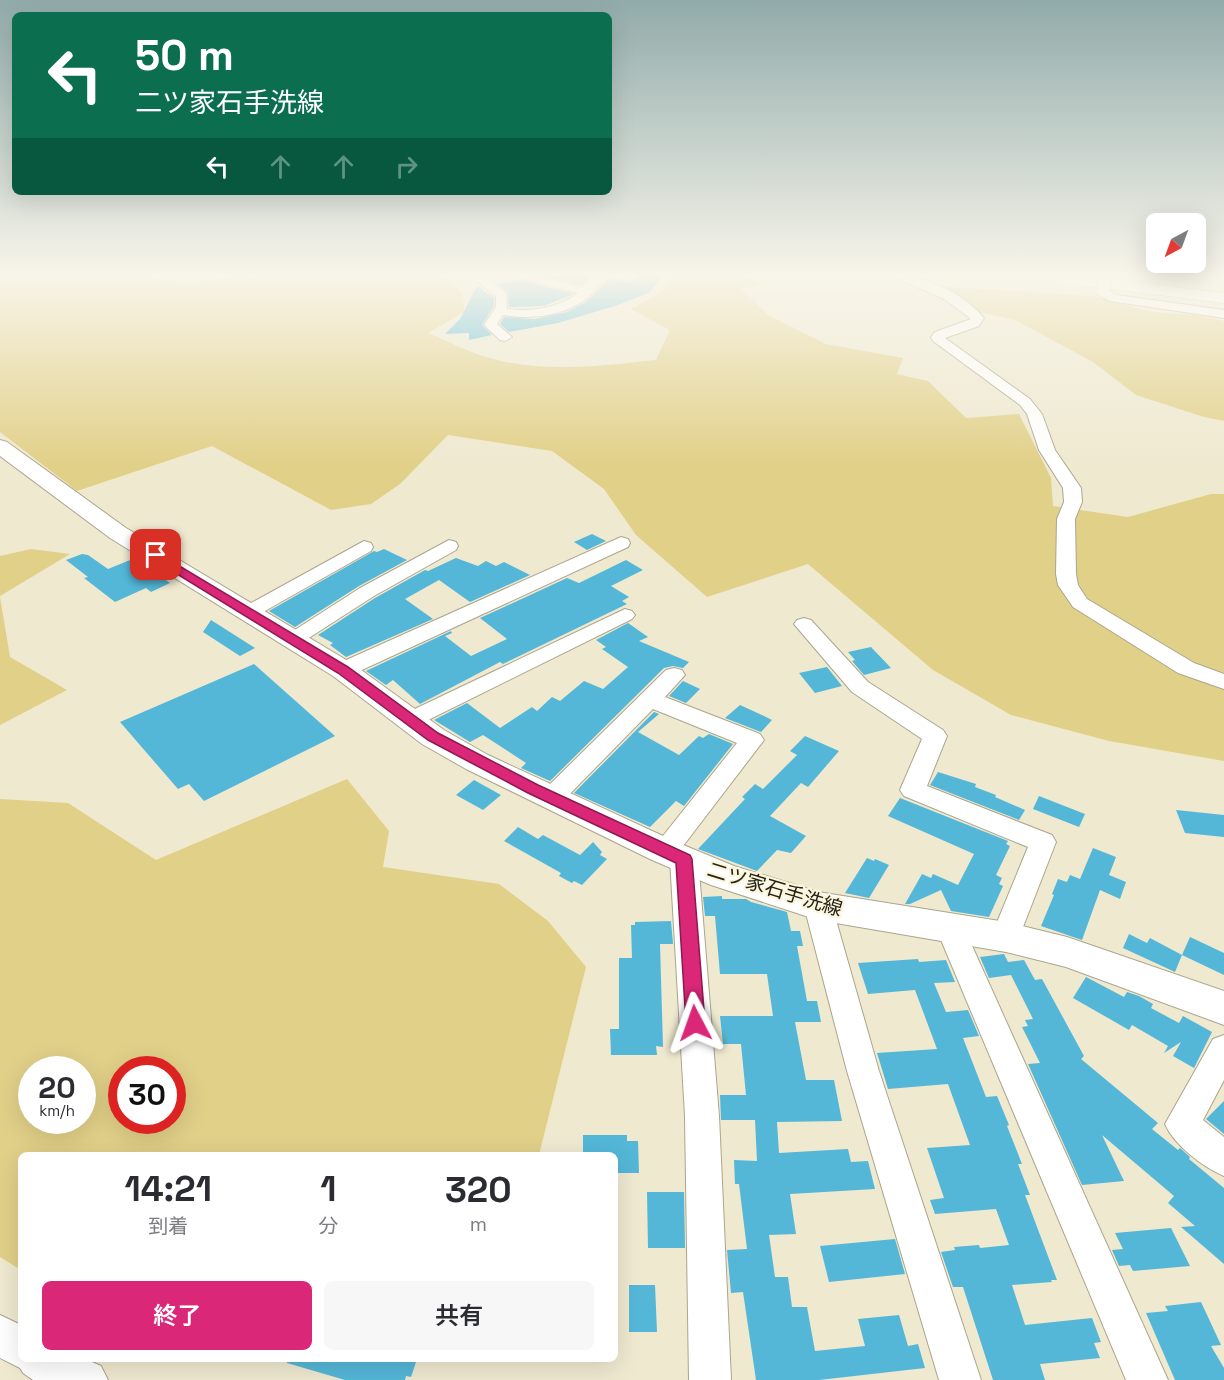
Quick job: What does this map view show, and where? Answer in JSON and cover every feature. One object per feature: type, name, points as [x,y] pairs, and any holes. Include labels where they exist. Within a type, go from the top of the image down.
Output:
[{"type":"street","points":[[938,337],[940,341],[1025,402],[1034,414],[1047,450],[1072,488],[1073,502],[1066,519],[1066,574],[1068,585],[1080,603],[1186,668],[1224,682]]},
{"type":"street","name":"二ツ家石手洗線","points":[[0,446],[118,533],[343,670],[433,737],[477,762],[674,855],[723,876],[818,906],[1006,937],[1066,952],[1165,985],[1224,1008]]},
{"type":"street","points":[[343,670],[621,543]]},
{"type":"street","points":[[294,639],[367,592],[449,546]]},
{"type":"street","points":[[249,612],[364,547]]},
{"type":"street","points":[[411,720],[625,615]]},
{"type":"street","points":[[804,624],[860,687],[935,736],[913,790],[1043,842],[1006,937]]},
{"type":"street","points":[[551,798],[674,675]]},
{"type":"street","points":[[650,700],[752,740],[674,855],[702,1116],[710,1380]]},
{"type":"street","points":[[818,906],[863,1071],[960,1380]]},
{"type":"street","points":[[950,928],[1147,1380]]},
{"type":"street","points":[[1224,1048],[1182,1124],[1224,1159]]},
{"type":"street","points":[[0,1335],[18,1346]]},
{"type":"street","points":[[42,1362],[52,1369],[87,1380]]},
{"type":"shaded area","points":[[0,337],[438,337],[476,354],[504,362],[569,367],[656,360],[667,337],[813,337],[826,344],[903,358],[897,374],[928,381],[966,418],[1019,414],[1051,478],[1053,506],[1128,517],[1211,494],[1224,494],[1224,761],[1109,741],[1011,715],[933,670],[808,564],[707,597],[636,535],[604,489],[552,451],[448,435],[400,484],[371,504],[331,510],[212,446],[77,491],[0,432]]},
{"type":"shaded area","points":[[1047,337],[1224,337],[1224,421],[1204,417],[1136,395],[1093,362]]},
{"type":"shaded area","points":[[31,549],[70,554],[0,596],[0,556]]},
{"type":"shaded area","points":[[0,597],[10,657],[67,690],[0,725]]},
{"type":"shaded area","points":[[347,779],[389,831],[383,867],[499,884],[548,921],[586,967],[540,1152],[18,1152],[18,1268],[0,1257],[0,799],[68,803],[156,860]]},
{"type":"building","points":[[592,534],[606,541],[587,550],[574,542]]},
{"type":"building","points":[[384,549],[407,560],[359,586],[295,627],[269,611],[374,551]]},
{"type":"building","points":[[82,554],[88,555],[108,569],[135,558],[170,583],[151,592],[146,588],[115,602],[84,578],[88,577],[66,560]]},
{"type":"building","points":[[456,558],[478,566],[486,561],[496,566],[504,562],[530,575],[470,602],[439,580],[405,599],[433,619],[346,657],[330,645],[333,643],[318,635],[375,598],[425,570],[428,571]]},
{"type":"building","points":[[626,560],[643,570],[611,586],[629,597],[622,601],[627,604],[503,664],[500,662],[420,704],[393,680],[386,685],[366,671],[451,631],[452,633],[445,636],[471,656],[507,639],[480,618],[567,578],[579,583]]},
{"type":"building","points":[[211,620],[255,648],[240,656],[203,632]]},
{"type":"building","points":[[628,623],[648,637],[639,641],[689,662],[683,668],[673,666],[664,668],[550,781],[521,768],[526,763],[483,735],[470,742],[434,720],[467,703],[500,728],[532,707],[537,711],[552,697],[560,701],[584,681],[603,689],[628,667],[602,649],[606,647],[596,640]]},
{"type":"building","points":[[871,647],[891,668],[864,675],[852,661],[855,660],[848,652]]},
{"type":"building","points":[[254,664],[335,736],[204,801],[189,784],[178,789],[120,722]]},
{"type":"building","points":[[827,667],[842,686],[815,693],[799,673]]},
{"type":"building","points":[[683,681],[700,689],[686,703],[669,696]]},
{"type":"building","points":[[740,705],[772,720],[761,732],[725,718]]},
{"type":"building","points":[[654,712],[659,714],[638,732],[679,755],[699,736],[703,738],[709,734],[733,744],[684,806],[676,801],[650,827],[574,793]]},
{"type":"building","points":[[805,736],[839,751],[808,787],[801,783],[770,816],[806,836],[791,853],[777,850],[757,871],[698,849],[745,799],[742,797],[755,784],[763,789],[797,755],[790,751]]},
{"type":"building","points":[[938,772],[976,784],[975,787],[1025,810],[1019,820],[930,785]]},
{"type":"building","points":[[474,780],[501,795],[483,810],[456,795]]},
{"type":"building","points":[[1039,796],[1085,814],[1079,827],[1033,809]]},
{"type":"building","points":[[900,798],[1008,841],[1006,844],[1010,846],[996,875],[1002,878],[999,884],[1003,886],[989,917],[951,911],[941,890],[910,904],[905,904],[922,874],[931,878],[933,874],[958,885],[974,854],[888,816]]},
{"type":"building","points":[[1176,810],[1224,815],[1224,837],[1185,833]]},
{"type":"building","points":[[518,827],[538,839],[543,835],[580,855],[593,842],[602,852],[600,855],[607,859],[582,885],[574,881],[572,883],[559,876],[561,873],[504,841]]},
{"type":"building","points":[[1093,848],[1116,857],[1109,875],[1126,882],[1120,899],[1100,890],[1082,940],[1041,926],[1058,879],[1067,882],[1070,875],[1080,879]]},
{"type":"building","points":[[867,858],[889,865],[869,898],[845,893]]},
{"type":"building","points":[[722,896],[722,899],[746,899],[787,912],[791,931],[800,931],[803,946],[797,946],[807,1001],[817,1001],[821,1022],[795,1022],[806,1080],[834,1080],[842,1121],[777,1122],[779,1153],[848,1149],[851,1162],[868,1161],[875,1189],[790,1194],[796,1234],[769,1235],[775,1277],[788,1277],[792,1307],[807,1307],[815,1351],[865,1346],[858,1319],[899,1315],[908,1346],[918,1344],[925,1368],[819,1380],[756,1380],[743,1292],[731,1293],[727,1250],[747,1249],[739,1184],[735,1184],[734,1160],[757,1161],[755,1120],[721,1120],[720,1095],[746,1095],[741,1044],[723,1044],[720,1016],[773,1016],[767,974],[720,974],[715,916],[705,916],[703,897]]},
{"type":"building","points":[[671,921],[673,944],[660,944],[663,1047],[656,1046],[657,1055],[611,1055],[610,1029],[619,1029],[619,958],[632,958],[631,925],[635,925],[635,922]]},
{"type":"building","points":[[1129,934],[1147,943],[1150,938],[1182,955],[1175,972],[1123,948]]},
{"type":"building","points":[[1190,937],[1224,953],[1224,975],[1182,955]]},
{"type":"building","points":[[1004,954],[1008,962],[1024,960],[1035,980],[1042,979],[1084,1056],[1081,1059],[1158,1123],[1152,1129],[1178,1150],[1180,1148],[1190,1157],[1189,1159],[1224,1188],[1224,1264],[1181,1227],[1195,1226],[1168,1203],[1174,1196],[1102,1135],[1124,1181],[1082,1185],[1028,1064],[1040,1063],[1022,1027],[1028,1026],[1025,1020],[1033,1019],[1011,975],[989,978],[980,957]]},
{"type":"building","points":[[918,959],[919,962],[946,960],[955,982],[934,983],[946,1012],[968,1010],[979,1036],[963,1038],[986,1097],[997,1096],[1009,1125],[1007,1126],[1022,1164],[1018,1164],[1030,1195],[1025,1195],[1057,1280],[1012,1285],[1025,1325],[1092,1318],[1101,1342],[1094,1343],[1100,1358],[1040,1364],[1045,1380],[993,1380],[963,1287],[953,1287],[941,1252],[955,1250],[954,1247],[979,1245],[980,1248],[1009,1245],[996,1209],[935,1214],[930,1200],[944,1198],[927,1148],[970,1145],[948,1084],[888,1089],[877,1053],[937,1049],[915,990],[868,994],[858,963]]},
{"type":"building","points":[[1086,977],[1124,997],[1127,992],[1139,996],[1153,1004],[1151,1008],[1179,1023],[1183,1016],[1212,1032],[1194,1068],[1173,1056],[1181,1042],[1164,1053],[1168,1046],[1132,1025],[1129,1030],[1073,998]]},
{"type":"building","points":[[1224,1101],[1224,1134],[1206,1119]]},
{"type":"building","points":[[583,1135],[627,1135],[627,1141],[638,1141],[639,1173],[618,1173],[618,1152],[583,1152]]},
{"type":"building","points":[[647,1192],[684,1192],[685,1248],[648,1248]]},
{"type":"building","points":[[1171,1228],[1190,1266],[1133,1271],[1130,1265],[1119,1266],[1112,1250],[1123,1249],[1115,1233]]},
{"type":"building","points":[[895,1239],[905,1274],[829,1282],[820,1246]]},
{"type":"building","points":[[629,1285],[655,1285],[657,1332],[629,1332]]},
{"type":"building","points":[[1201,1302],[1221,1345],[1211,1346],[1224,1368],[1224,1380],[1175,1380],[1146,1313],[1168,1311],[1165,1306]]},
{"type":"building","points":[[416,1362],[411,1377],[406,1376],[405,1380],[345,1380],[287,1363]]},
{"type":"route","points":[[156,555],[343,670],[433,737],[477,762],[607,825],[684,859],[695,1023]]}]
